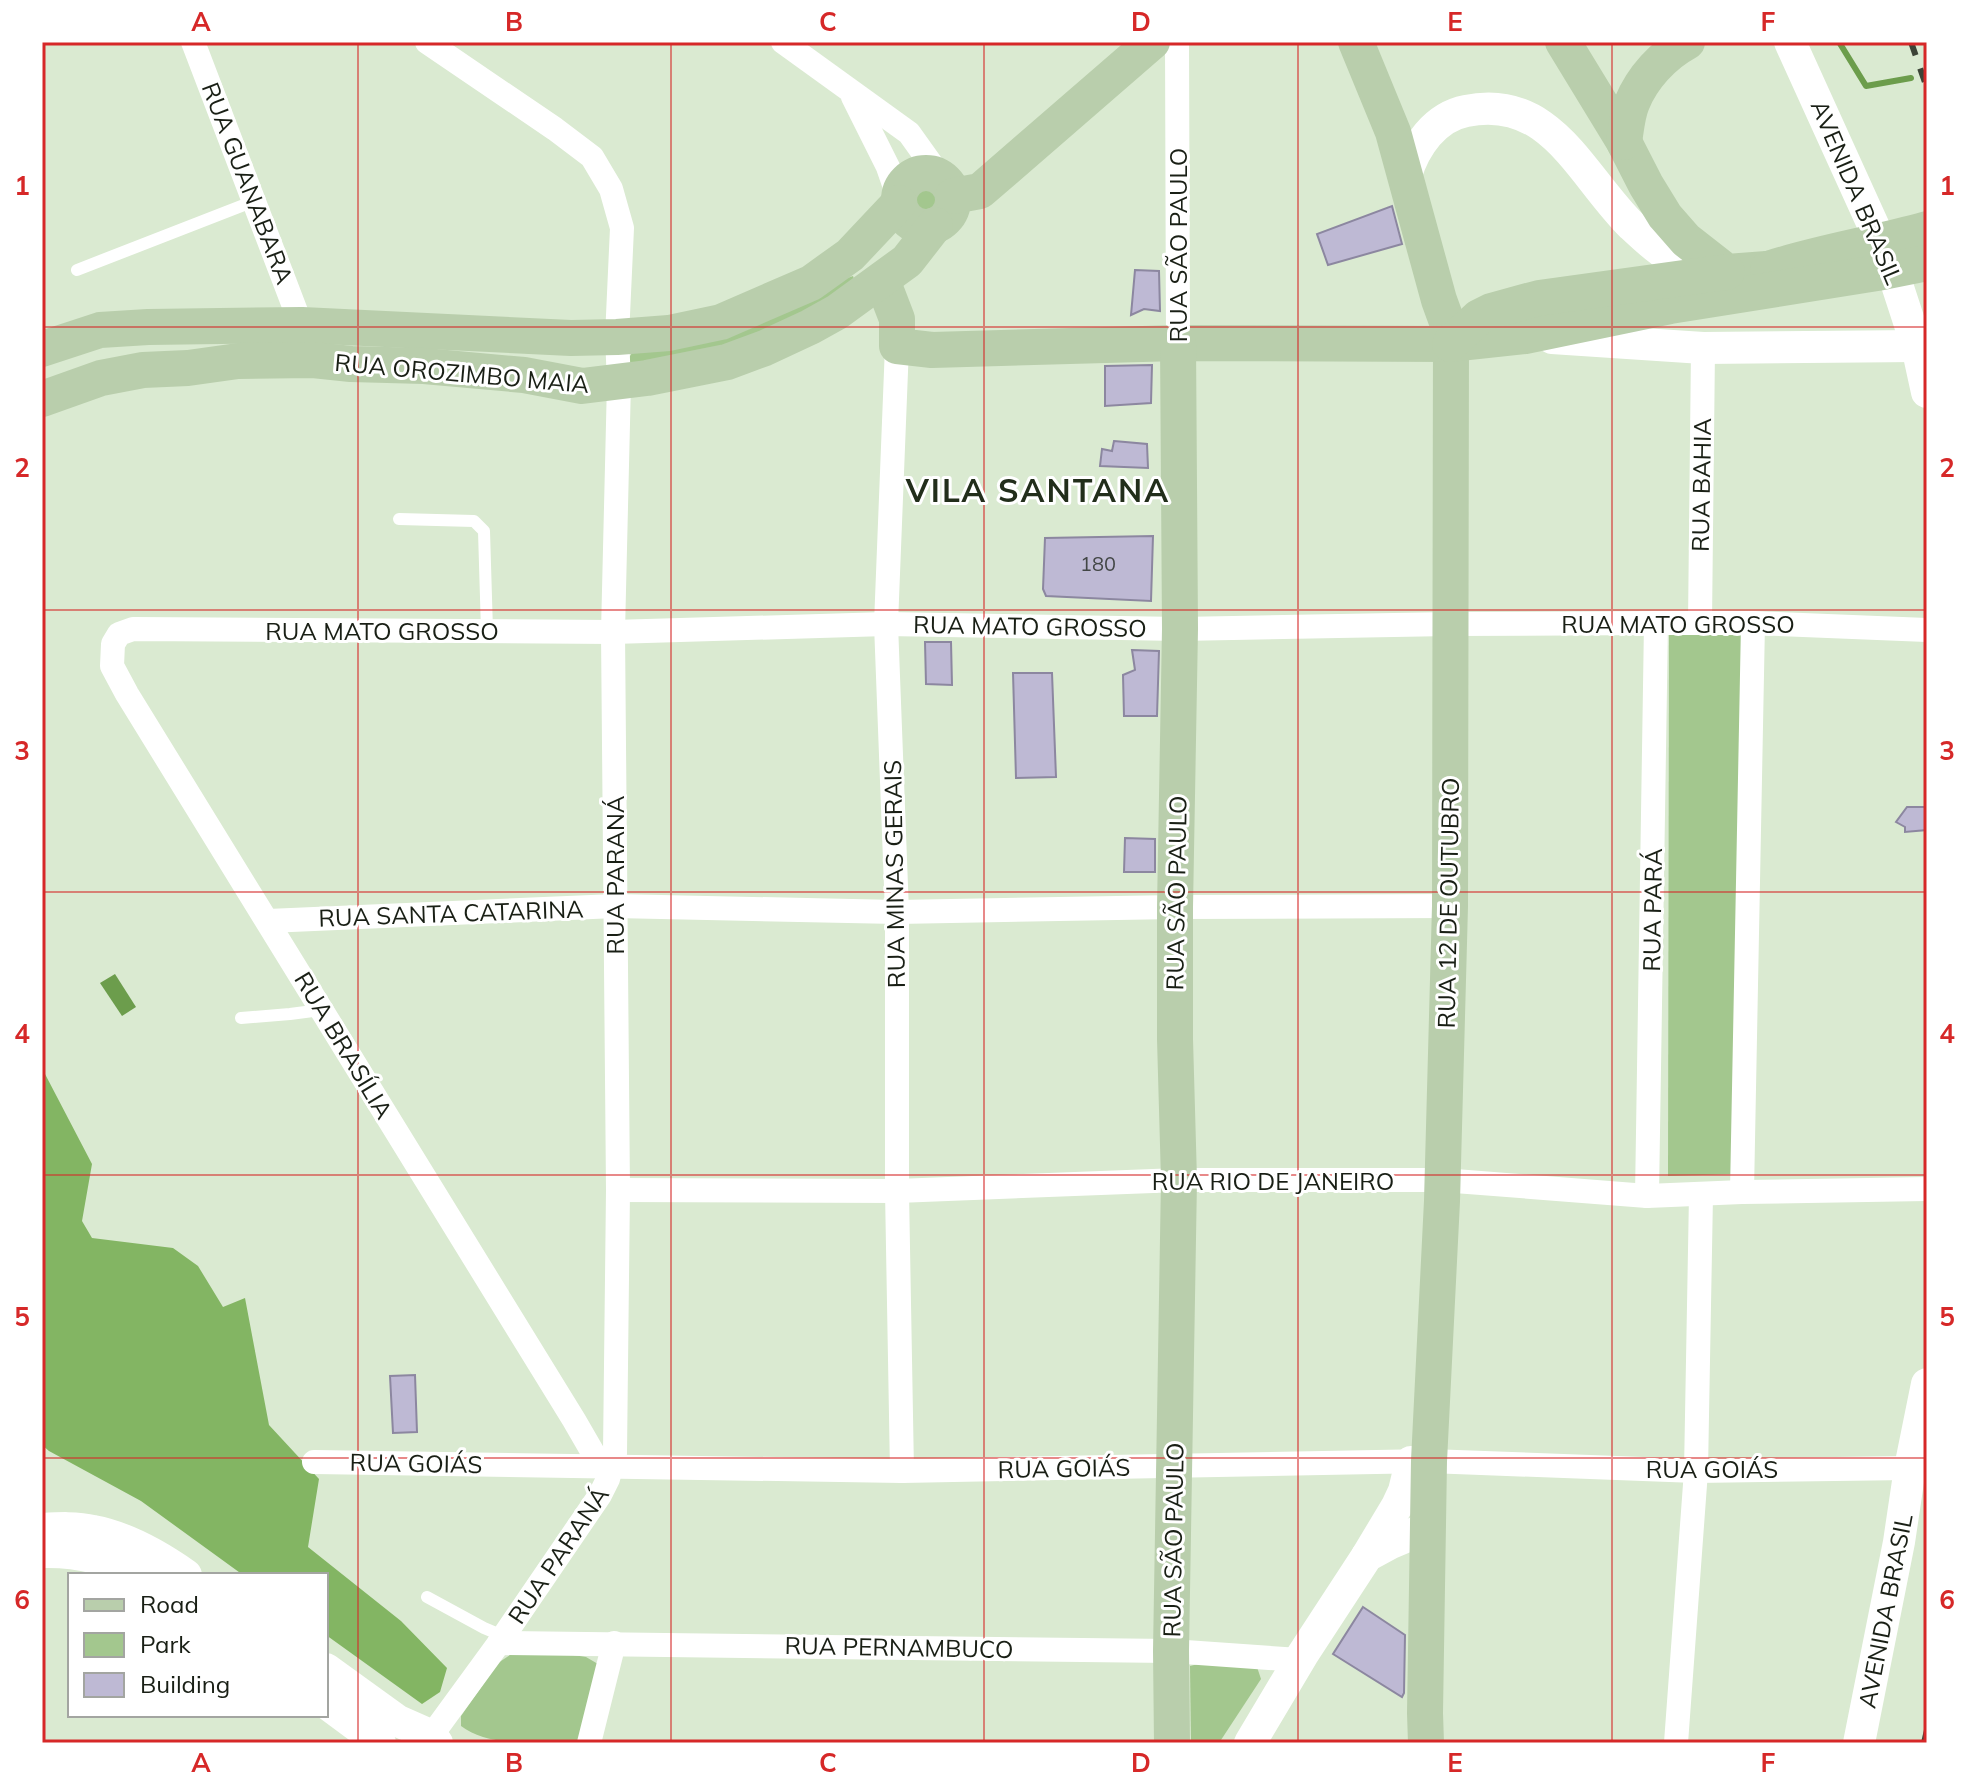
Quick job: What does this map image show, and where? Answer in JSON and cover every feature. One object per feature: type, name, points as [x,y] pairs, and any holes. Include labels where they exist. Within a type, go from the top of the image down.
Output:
[{"type":"main road","points":[[899,199],[902,214],[908,221],[926,227],[942,199],[980,191],[1152,42]]},
{"type":"main road","name":"RUA 12 DE OUTUBRO","points":[[1356,42],[1393,132],[1451,333],[1450,906],[1442,1180],[1420,1461],[1429,1527],[1426,1743]]},
{"type":"main road","points":[[1563,42],[1665,216],[1718,272]]},
{"type":"main road","points":[[1624,142],[1631,104],[1648,76],[1670,51],[1687,42]]},
{"type":"main road","name":"AVENIDA BRASIL","points":[[1790,42],[1889,260],[1917,346],[1927,392]]},
{"type":"main road","points":[[1406,175],[1412,155],[1425,137],[1438,124],[1458,112],[1502,108],[1527,115],[1549,129],[1631,225],[1655,246],[1671,258],[1718,272]]},
{"type":"main road","name":"RUA OROZIMBO MAIA","points":[[42,349],[100,330],[148,327],[302,325],[527,337],[617,337],[669,333],[721,322],[811,283],[850,255],[899,199],[906,180],[913,175],[930,173],[942,199],[907,261],[882,280],[810,327],[727,362],[582,386],[524,375],[424,366],[313,360],[238,361],[143,370],[101,378],[42,399]]},
{"type":"main road","points":[[897,346],[932,350],[1178,343],[1450,344],[1525,336],[1670,306],[1927,229]]},
{"type":"main road","points":[[1790,270],[1927,241]]},
{"type":"main road","points":[[850,255],[882,280]]},
{"type":"main road","points":[[1450,344],[1479,317],[1539,298],[1718,272],[1790,270],[1877,273],[1927,263]]},
{"type":"main road","name":"RUA MINAS GERAIS","points":[[882,280],[897,319],[897,346]]},
{"type":"main road","points":[[1525,336],[1703,348],[1917,346]]},
{"type":"main road","name":"RUA SÃO PAULO","points":[[1172,1743],[1179,1180],[1175,1039],[1180,629],[1178,343]]},
{"type":"main road","name":"AVENIDA BRASIL","points":[[1859,1743],[1927,1384]]},
{"type":"main road","points":[[1250,1743],[1299,1660],[1367,1556],[1420,1461]]},
{"type":"main road","points":[[1367,1556],[1429,1527]]},
{"type":"main road","points":[[42,1529],[92,1530],[118,1538],[183,1573]]},
{"type":"main road","points":[[42,1552],[85,1554],[134,1573]]},
{"type":"main road","points":[[328,1670],[431,1741]]},
{"type":"main road","points":[[328,1704],[380,1743]]},
{"type":"street","name":"RUA GUANABARA","points":[[193,42],[313,360]]},
{"type":"street","name":"RUA PARANÁ","points":[[427,42],[592,157],[611,189],[622,228],[617,337],[619,382],[613,632],[618,1190],[616,1433],[606,1466],[608,1479],[600,1495],[431,1741]]},
{"type":"street","points":[[783,42],[909,133],[942,199]]},
{"type":"street","name":"RUA SÃO PAULO","points":[[1177,42],[1178,343]]},
{"type":"street","points":[[851,91],[888,167],[899,199]]},
{"type":"street","name":"RUA MINAS GERAIS","points":[[897,346],[886,624],[897,912],[897,1191],[902,1471]]},
{"type":"street","name":"RUA BAHIA","points":[[1700,623],[1703,348]]},
{"type":"street","name":"RUA PARÁ","points":[[1647,1196],[1656,623]]},
{"type":"street","points":[[1742,1192],[1753,623]]},
{"type":"street","name":"RUA MATO GROSSO","points":[[133,629],[613,632],[886,624],[1180,629],[1753,623],[1927,630]]},
{"type":"street","name":"RUA BRASÍLIA","points":[[133,629],[119,634],[113,644],[112,666],[127,694],[574,1420],[606,1466]]},
{"type":"street","name":"RUA SANTA CATARINA","points":[[268,921],[615,906],[897,912],[1450,906]]},
{"type":"street","name":"RUA RIO DE JANEIRO","points":[[618,1190],[897,1191],[1179,1180],[1442,1180],[1647,1196],[1927,1189]]},
{"type":"street","points":[[1676,1743],[1696,1471],[1701,1195]]},
{"type":"street","name":"RUA GOIÁS","points":[[314,1462],[902,1471],[1420,1461],[1696,1471],[1910,1468]]},
{"type":"street","name":"RUA PERNAMBUCO","points":[[501,1640],[1171,1651],[1299,1660]]},
{"type":"street","points":[[589,1743],[614,1643]]},
{"type":"lane","points":[[77,270],[254,201]]},
{"type":"lane","points":[[399,519],[474,521],[484,531],[487,631]]},
{"type":"lane","points":[[241,1018],[322,1009]]},
{"type":"lane","points":[[427,1597],[501,1640]]},
{"type":"green space","points":[[930,181],[940,187],[940,210],[924,218],[913,213],[909,190],[918,182]]},
{"type":"green space","points":[[853,276],[856,285],[775,332],[634,370],[628,359],[632,353]]},
{"type":"green space","points":[[1751,628],[1738,1174],[1668,1176],[1669,629]]},
{"type":"green space","points":[[548,1651],[586,1657],[598,1664],[580,1743],[502,1741],[473,1733],[461,1726],[461,1716],[498,1663],[513,1653]]},
{"type":"green space","points":[[1190,1666],[1257,1667],[1261,1679],[1219,1743],[1191,1743]]},
{"type":"shaded area","points":[[115,974],[136,1007],[122,1016],[100,983]]},
{"type":"shaded area","points":[[45,1074],[92,1164],[82,1221],[92,1238],[173,1248],[198,1266],[223,1307],[245,1298],[269,1425],[319,1479],[308,1547],[401,1621],[447,1668],[440,1692],[422,1704],[328,1636],[328,1573],[240,1573],[141,1501],[42,1445],[42,1075]]},
{"type":"building","points":[[1392,206],[1402,244],[1328,265],[1317,234]]},
{"type":"building","points":[[1135,270],[1159,271],[1160,311],[1144,309],[1131,315]]},
{"type":"building","points":[[1152,365],[1151,403],[1105,406],[1105,366]]},
{"type":"building","points":[[1114,441],[1147,444],[1148,468],[1100,466],[1102,449],[1112,451]]},
{"type":"building","points":[[1153,536],[1151,601],[1046,596],[1043,589],[1045,538]]},
{"type":"building","points":[[925,642],[951,642],[952,685],[926,684]]},
{"type":"building","points":[[1132,650],[1159,651],[1157,716],[1124,716],[1123,675],[1135,670]]},
{"type":"building","points":[[1013,673],[1052,673],[1056,777],[1016,778]]},
{"type":"building","points":[[1907,807],[1927,807],[1927,830],[1905,832],[1905,827],[1896,822]]},
{"type":"building","points":[[1125,838],[1155,839],[1155,872],[1124,872]]},
{"type":"building","points":[[415,1375],[417,1432],[393,1433],[390,1376]]},
{"type":"building","points":[[1363,1607],[1405,1635],[1402,1697],[1333,1654]]},
{"type":"waterway","points":[[1839,42],[1866,86],[1911,78]]},
{"type":"railway","points":[[1911,42],[1927,88]]},
{"type":"railway","points":[[1924,1743],[1927,1730]]},
{"type":"district","name":"VILA SANTANA","points":[[1038,490]]}]
